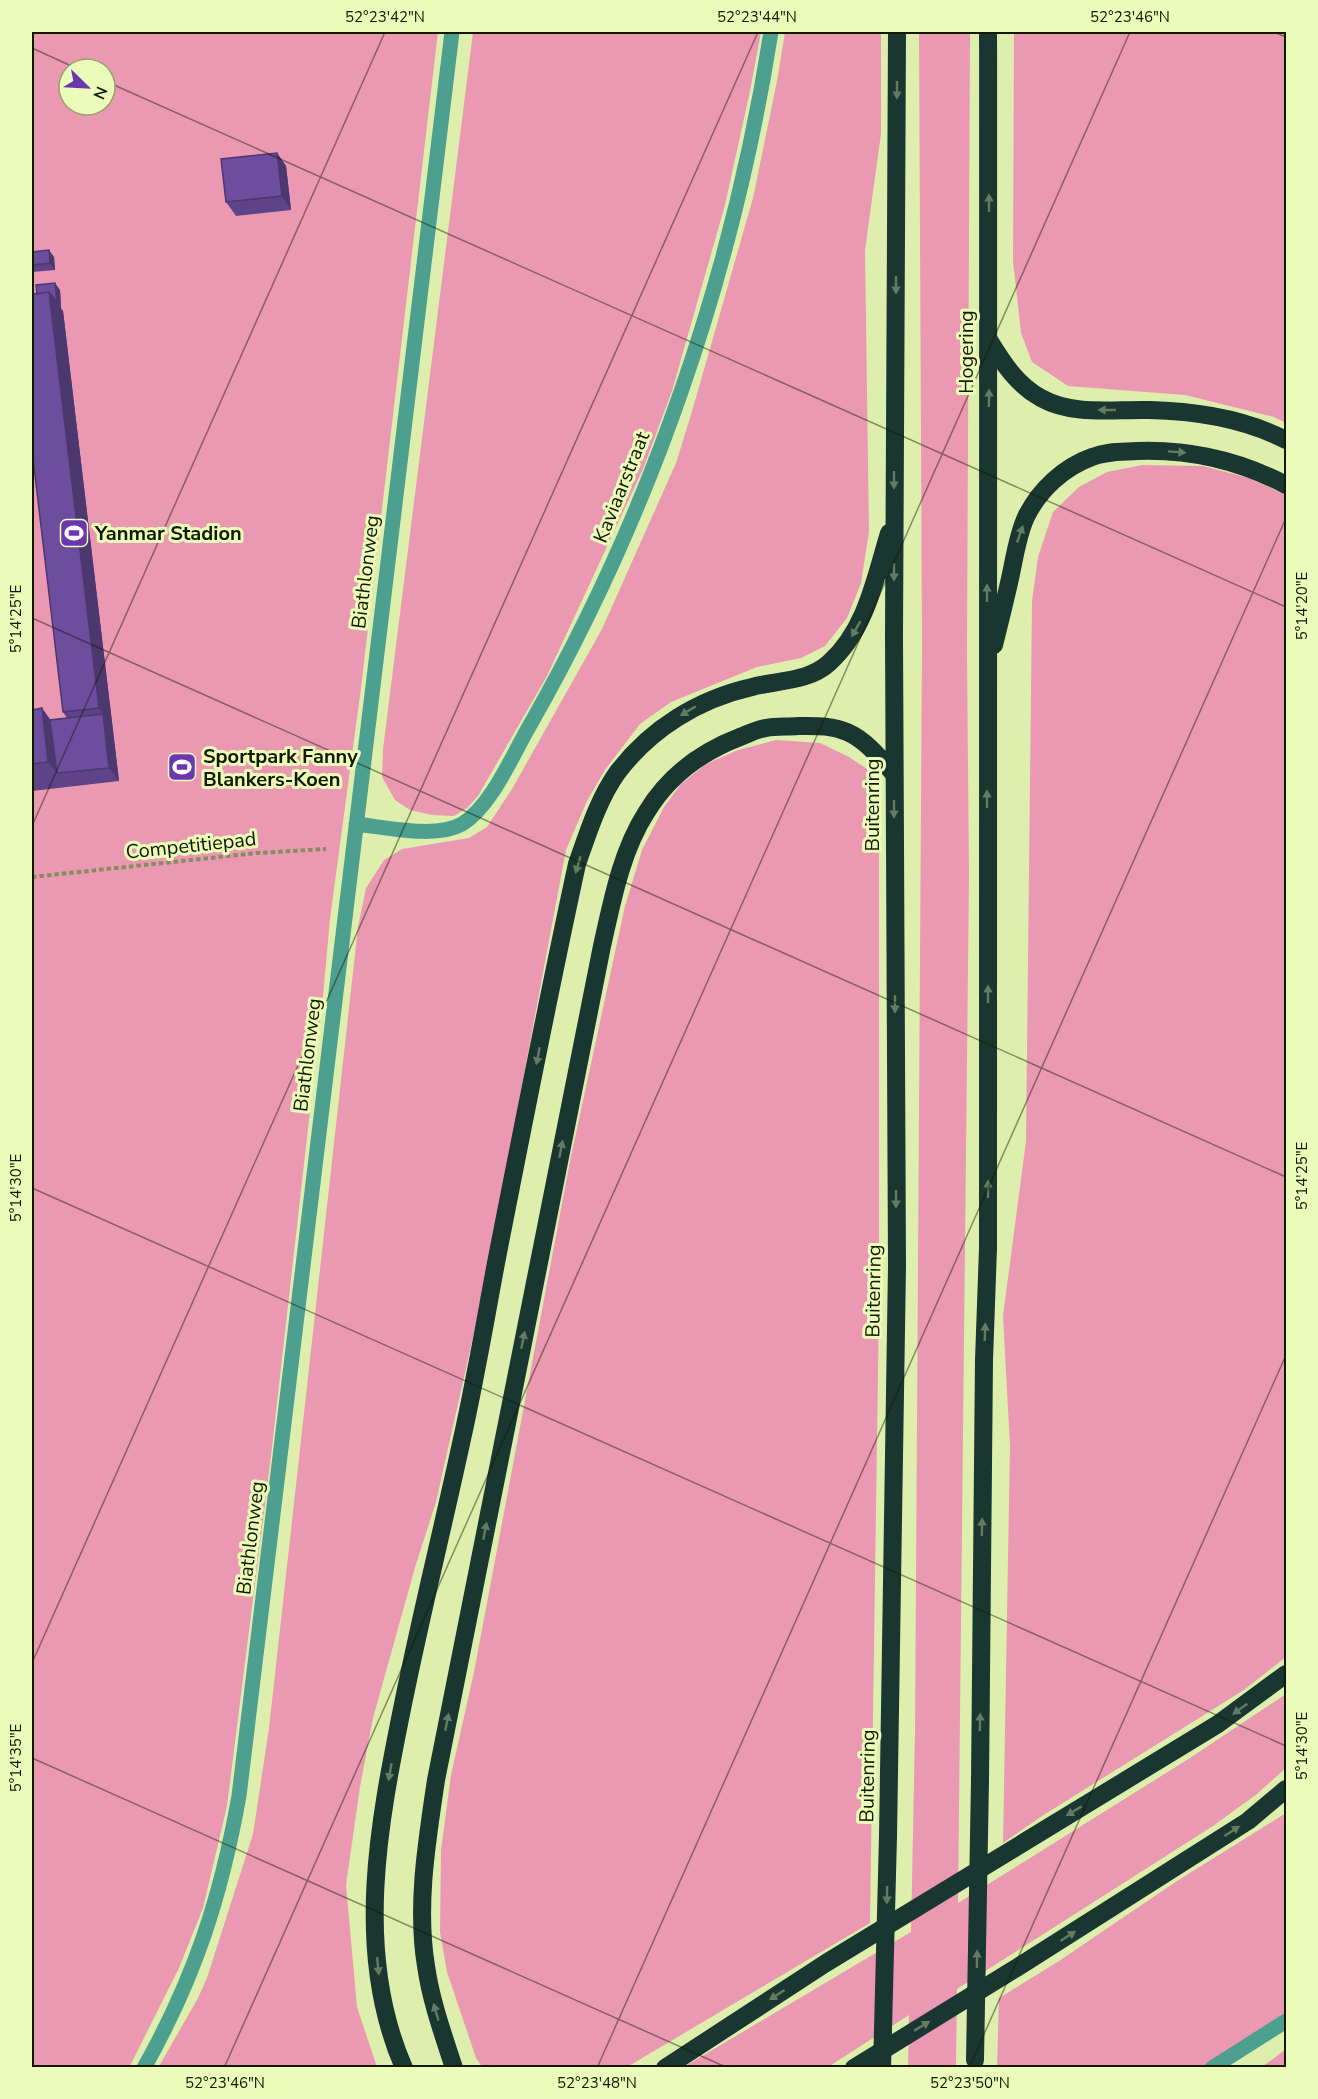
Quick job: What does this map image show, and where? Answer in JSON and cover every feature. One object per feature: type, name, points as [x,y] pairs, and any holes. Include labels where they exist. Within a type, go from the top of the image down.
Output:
[{"type":"highway","points":[[404,2067],[387,2022],[381,1990],[375,1935],[377,1851],[396,1736],[419,1623],[462,1438],[577,864],[591,825],[617,774],[662,728],[691,708],[718,696],[764,684],[808,677],[828,665],[857,629],[867,605],[894,514],[897,32]]},
{"type":"highway","name":"Hogering","points":[[987,673],[988,32]]},
{"type":"highway","points":[[989,340],[1006,368],[1023,385],[1040,398],[1059,405],[1078,409],[1150,410],[1216,416],[1262,429],[1287,440]]},
{"type":"highway","points":[[975,2064],[984,1360],[988,1248],[987,673],[1017,543],[1026,517],[1038,497],[1054,480],[1077,464],[1093,456],[1111,452],[1153,451],[1197,454],[1237,464],[1287,485]]},
{"type":"highway","name":"Buitenring","points":[[882,2067],[897,1266],[894,514]]},
{"type":"highway","points":[[454,2067],[432,1999],[425,1964],[424,1872],[429,1827],[438,1768],[599,958],[614,895],[630,844],[646,813],[682,769],[702,754],[764,728],[819,726],[849,733],[866,745],[894,774]]},
{"type":"highway","points":[[665,2067],[826,1963],[1218,1725],[1287,1674]]},
{"type":"highway","points":[[854,2067],[1018,1967],[1248,1821],[1287,1789]]},
{"type":"street","name":"Biathlonweg","points":[[144,2067],[181,1997],[202,1944],[220,1885],[239,1796],[452,32]]},
{"type":"street","name":"Kaviaarstraat","points":[[356,824],[426,831],[460,825],[476,813],[490,796],[549,691],[608,574],[640,499],[689,368],[730,230],[763,81],[771,32]]},
{"type":"street","points":[[1212,2067],[1287,2021]]},
{"type":"path","name":"Competitiepad","points":[[32,877],[278,851],[318,848],[353,851]]},
{"type":"shaded area","name":"Sportpark Fanny Blankers-Koen","points":[[32,32],[438,32],[361,688],[330,919],[271,1456],[227,1806],[203,1908],[179,1968],[129,2068],[32,2067]]},
{"type":"shaded area","points":[[473,32],[761,32],[725,205],[672,391],[643,469],[547,676],[478,796],[467,808],[454,816],[432,815],[410,810],[395,800],[382,777],[383,749]]},
{"type":"shaded area","points":[[785,32],[881,32],[881,134],[865,250],[869,532],[861,583],[847,618],[825,646],[801,658],[757,667],[671,702],[640,724],[605,770],[587,801],[566,850],[484,1288],[436,1502],[416,1564],[373,1718],[360,1787],[346,1885],[357,2007],[377,2067],[158,2068],[207,1978],[253,1834],[269,1728],[358,927],[366,888],[384,860],[402,849],[469,838],[487,827],[512,789],[602,629],[676,463],[693,408],[753,198]]},
{"type":"shaded area","points":[[919,32],[970,32],[967,651],[969,875],[958,1903],[1190,1758],[1286,1694],[1286,1768],[1257,1794],[1213,1826],[957,1989],[956,2067],[908,2067],[909,2015],[828,2067],[682,2068],[911,1932],[915,1731],[922,647]]},
{"type":"shaded area","points":[[1014,32],[1286,32],[1286,423],[1274,417],[1185,395],[1068,386],[1032,362],[1021,333],[1013,261]]},
{"type":"shaded area","points":[[1142,465],[1203,466],[1249,478],[1286,495],[1286,1657],[1244,1690],[1042,1816],[1003,1843],[1010,1446],[1003,1316],[1026,1141],[1032,601],[1038,557],[1053,512],[1079,487],[1107,472]]},
{"type":"shaded area","points":[[776,740],[820,743],[849,757],[870,771],[879,791],[879,1304],[870,1923],[627,2067],[483,2068],[476,2058],[447,1972],[440,1932],[441,1850],[451,1775],[474,1672],[570,1161],[625,906],[642,850],[664,807],[681,784],[706,764],[738,750]]},
{"type":"shaded area","points":[[1286,1813],[1286,2017],[1211,2067],[997,2068],[999,1998],[1059,1961],[1177,1881]]},
{"type":"shaded area","points":[[1286,2049],[1286,2067],[1262,2067]]},
{"type":"building","points":[[277,153],[282,196],[226,202],[221,159]]},
{"type":"building","points":[[49,250],[50,263],[32,265],[32,252]]},
{"type":"building","points":[[55,283],[57,302],[49,292],[37,294],[36,285]]},
{"type":"building","points":[[49,292],[99,708],[63,712],[32,450],[32,294]]},
{"type":"building","points":[[42,708],[48,762],[32,764],[32,710]]},
{"type":"building","points":[[103,714],[109,768],[57,773],[50,720]]},
{"type":"place","name":"Yanmar Stadion","points":[[74,533]]},
{"type":"place","name":"Sportpark Fanny Blankers-Koen","points":[[182,767]]}]
